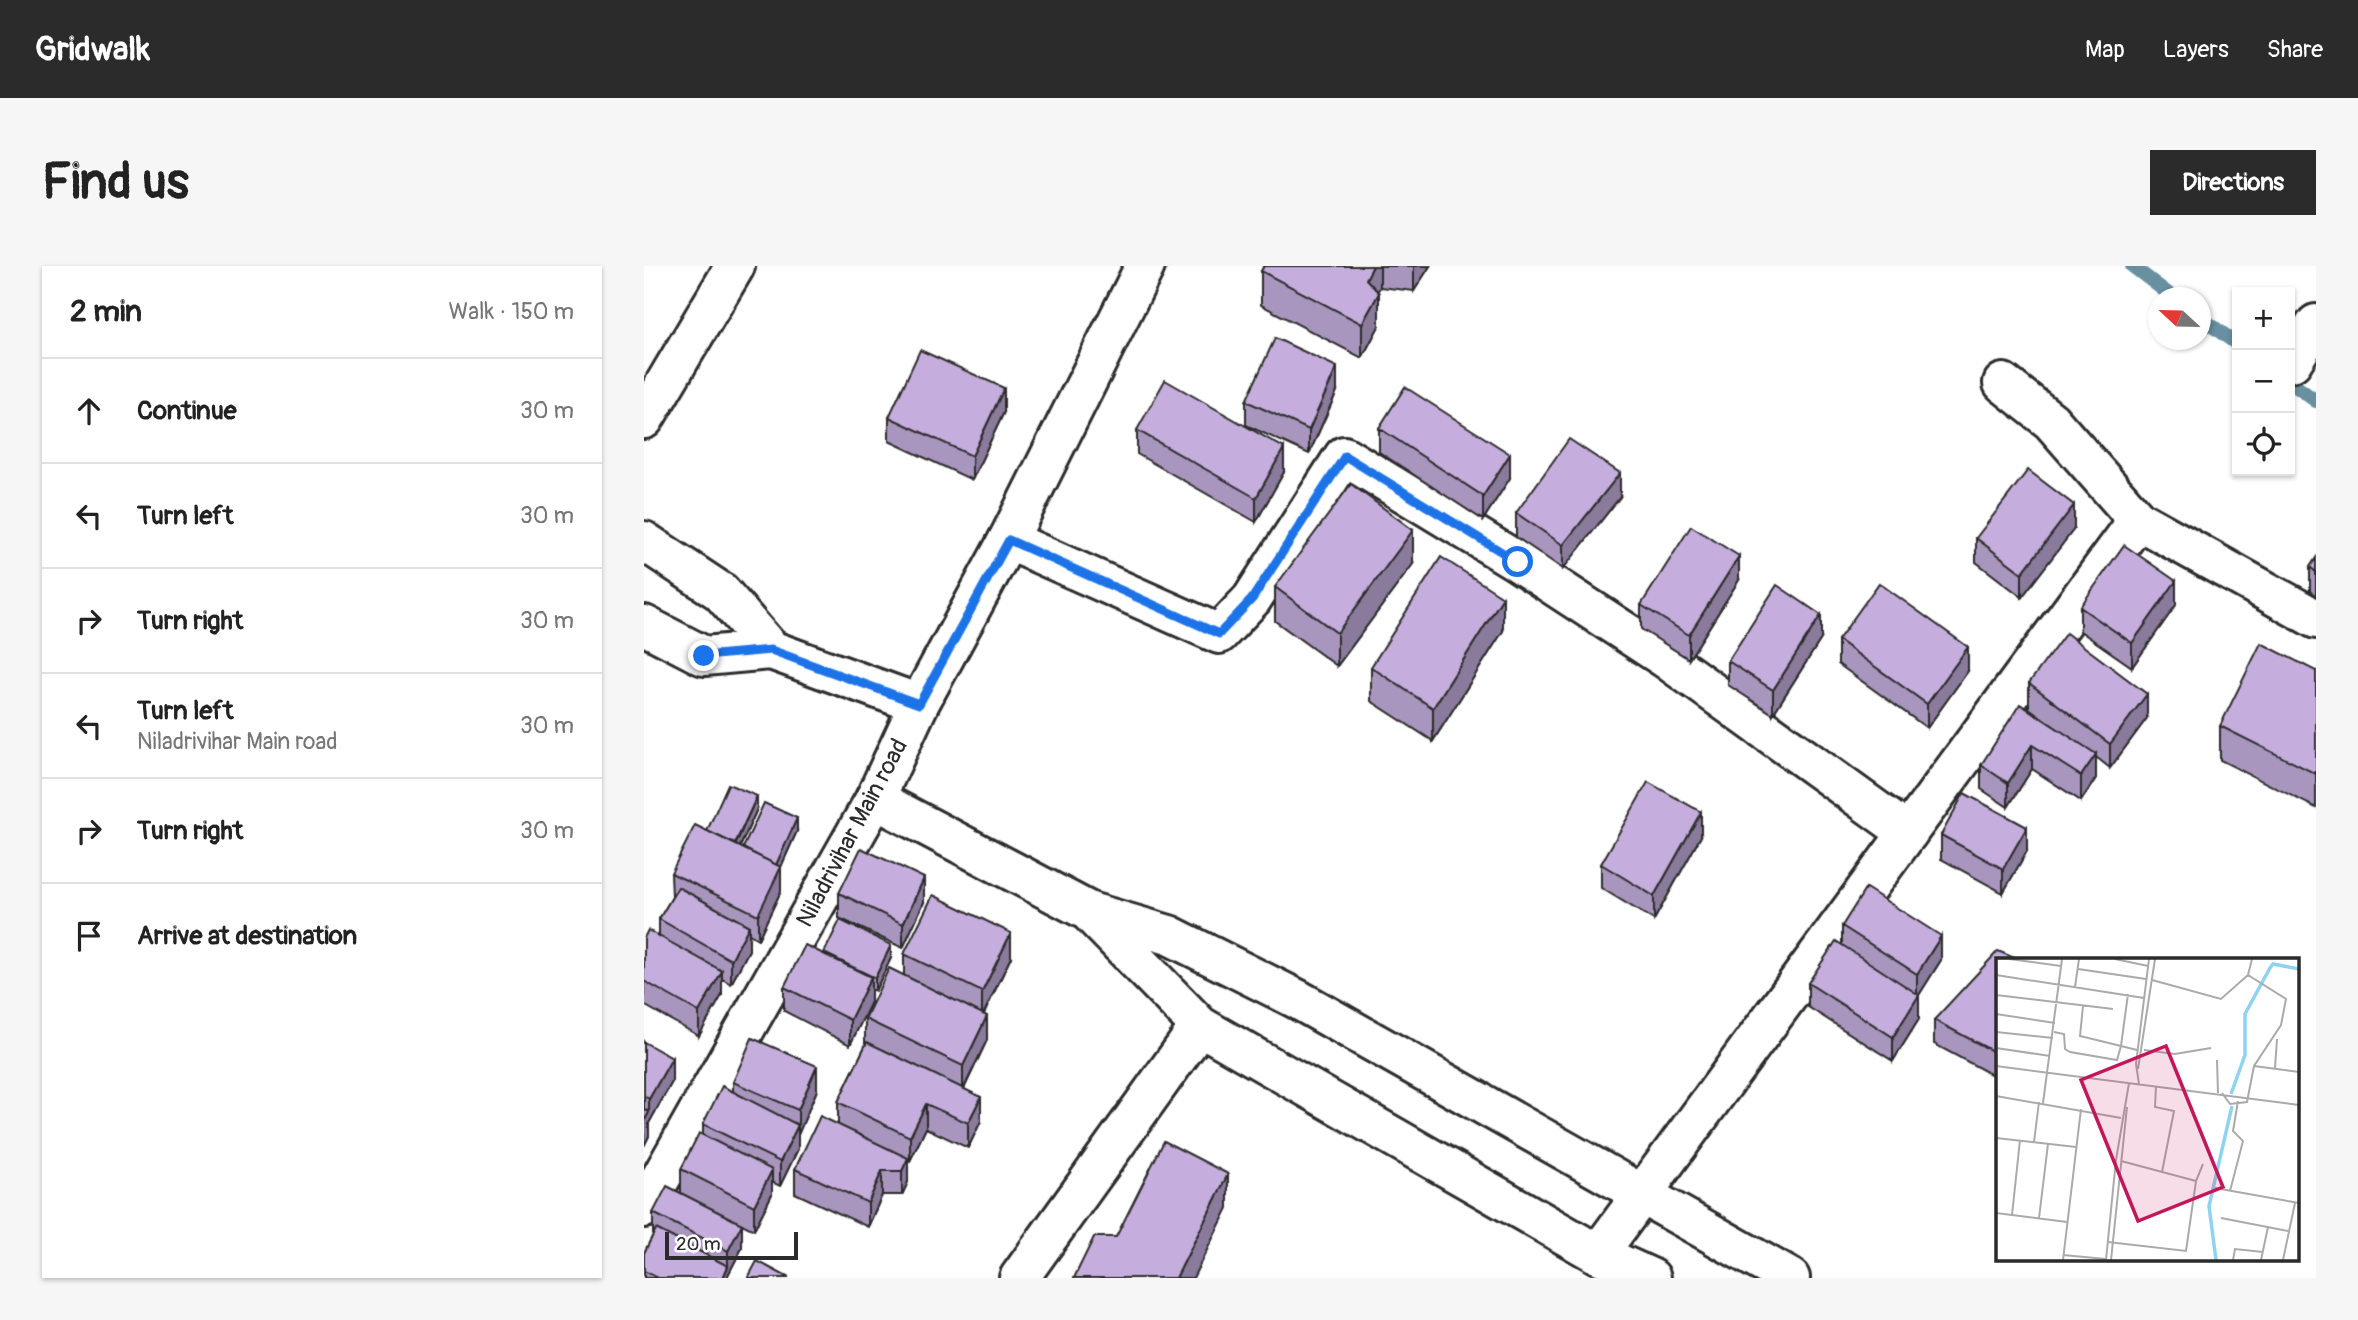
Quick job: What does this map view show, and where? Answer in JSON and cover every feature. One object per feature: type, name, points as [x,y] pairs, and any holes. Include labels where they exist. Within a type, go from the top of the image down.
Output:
[{"type":"street","points":[[644,419],[735,266]]},
{"type":"street","name":"Niladrivihar Main road","points":[[644,1208],[875,799],[919,704],[1009,540],[1145,266]]},
{"type":"street","points":[[2295,357],[2316,324]]},
{"type":"street","points":[[2003,383],[2051,421],[2138,520],[2316,619]]},
{"type":"street","points":[[1009,540],[1219,634],[1252,599],[1345,456],[1518,562],[1665,659],[1908,833]]},
{"type":"street","points":[[1598,1254],[2138,520]]},
{"type":"street","points":[[644,541],[721,592],[771,650]]},
{"type":"street","points":[[644,625],[704,656],[771,650],[919,704]]},
{"type":"street","points":[[875,799],[1088,911],[1169,935],[1297,999],[1790,1278]]},
{"type":"street","points":[[1088,911],[1200,1026],[1598,1254],[1651,1278]]},
{"type":"street","points":[[1019,1278],[1200,1026]]},
{"type":"building","points":[[1264,266],[1373,266],[1366,279],[1379,293],[1362,324],[1261,271]]},
{"type":"building","points":[[1275,338],[1337,367],[1309,430],[1246,401]]},
{"type":"building","points":[[920,350],[1004,388],[972,456],[889,417]]},
{"type":"building","points":[[1165,380],[1284,448],[1256,498],[1137,430]]},
{"type":"building","points":[[1405,387],[1510,454],[1483,496],[1379,428]]},
{"type":"building","points":[[1569,439],[1620,473],[1563,545],[1516,513]]},
{"type":"building","points":[[2028,470],[2074,505],[2022,573],[1976,538]]},
{"type":"building","points":[[1351,484],[1413,530],[1337,633],[1275,587]]},
{"type":"building","points":[[1691,526],[1739,556],[1689,635],[1641,605]]},
{"type":"building","points":[[2124,545],[2176,581],[2132,643],[2080,607]]},
{"type":"building","points":[[1441,557],[1503,597],[1433,708],[1371,667]]},
{"type":"building","points":[[2316,558],[2316,572],[2310,567]]},
{"type":"building","points":[[1879,583],[1968,647],[1927,704],[1838,640]]},
{"type":"building","points":[[1777,585],[1821,615],[1773,690],[1728,661]]},
{"type":"building","points":[[2066,633],[2147,694],[2110,744],[2029,683]]},
{"type":"building","points":[[2261,643],[2316,671],[2316,774],[2220,726]]},
{"type":"building","points":[[2020,704],[2096,754],[2081,776],[2032,745],[2008,783],[1981,765]]},
{"type":"building","points":[[1648,782],[1701,812],[1654,896],[1601,864]]},
{"type":"building","points":[[728,784],[757,796],[735,844],[707,831]]},
{"type":"building","points":[[1964,793],[2027,827],[2003,869],[1941,835]]},
{"type":"building","points":[[764,803],[797,818],[776,865],[743,848]]},
{"type":"building","points":[[695,825],[781,867],[758,915],[671,873]]},
{"type":"building","points":[[861,848],[924,878],[903,924],[839,893]]},
{"type":"building","points":[[678,887],[749,926],[731,960],[659,919]]},
{"type":"building","points":[[1866,888],[1941,936],[1917,974],[1842,926]]},
{"type":"building","points":[[933,895],[1011,933],[982,992],[904,954]]},
{"type":"building","points":[[840,920],[891,945],[875,978],[824,953]]},
{"type":"building","points":[[648,930],[722,971],[699,1012],[644,981],[644,938]]},
{"type":"building","points":[[1836,941],[1919,995],[1893,1037],[1808,983]]},
{"type":"building","points":[[805,945],[871,977],[850,1020],[784,987]]},
{"type":"building","points":[[1998,951],[2014,958],[1996,958],[1996,1053],[1934,1020]]},
{"type":"building","points":[[889,968],[987,1016],[963,1066],[865,1019]]},
{"type":"building","points":[[752,1038],[817,1066],[798,1110],[733,1082]]},
{"type":"building","points":[[644,1042],[672,1058],[649,1099],[644,1096]]},
{"type":"building","points":[[867,1042],[981,1097],[968,1123],[926,1104],[910,1137],[838,1102]]},
{"type":"building","points":[[722,1086],[798,1125],[780,1162],[703,1124]]},
{"type":"building","points":[[644,1109],[649,1112],[644,1122]]},
{"type":"building","points":[[820,1116],[908,1158],[902,1171],[882,1171],[868,1203],[795,1169]]},
{"type":"building","points":[[699,1133],[772,1170],[754,1206],[681,1169]]},
{"type":"building","points":[[1164,1141],[1228,1174],[1176,1278],[1074,1278],[1094,1237],[1116,1237]]},
{"type":"building","points":[[667,1186],[742,1224],[728,1251],[653,1213]]},
{"type":"building","points":[[656,1229],[728,1266],[723,1278],[658,1278],[644,1271],[644,1253]]},
{"type":"building","points":[[757,1261],[789,1278],[748,1278]]},
{"type":"waterway","points":[[2132,266],[2160,287]]},
{"type":"waterway","points":[[2211,325],[2232,340]]},
{"type":"waterway","points":[[2295,386],[2316,401]]},
{"type":"route","points":[[704,656],[771,650],[919,704],[1009,540],[1219,634],[1252,599],[1345,456],[1518,562]]}]
